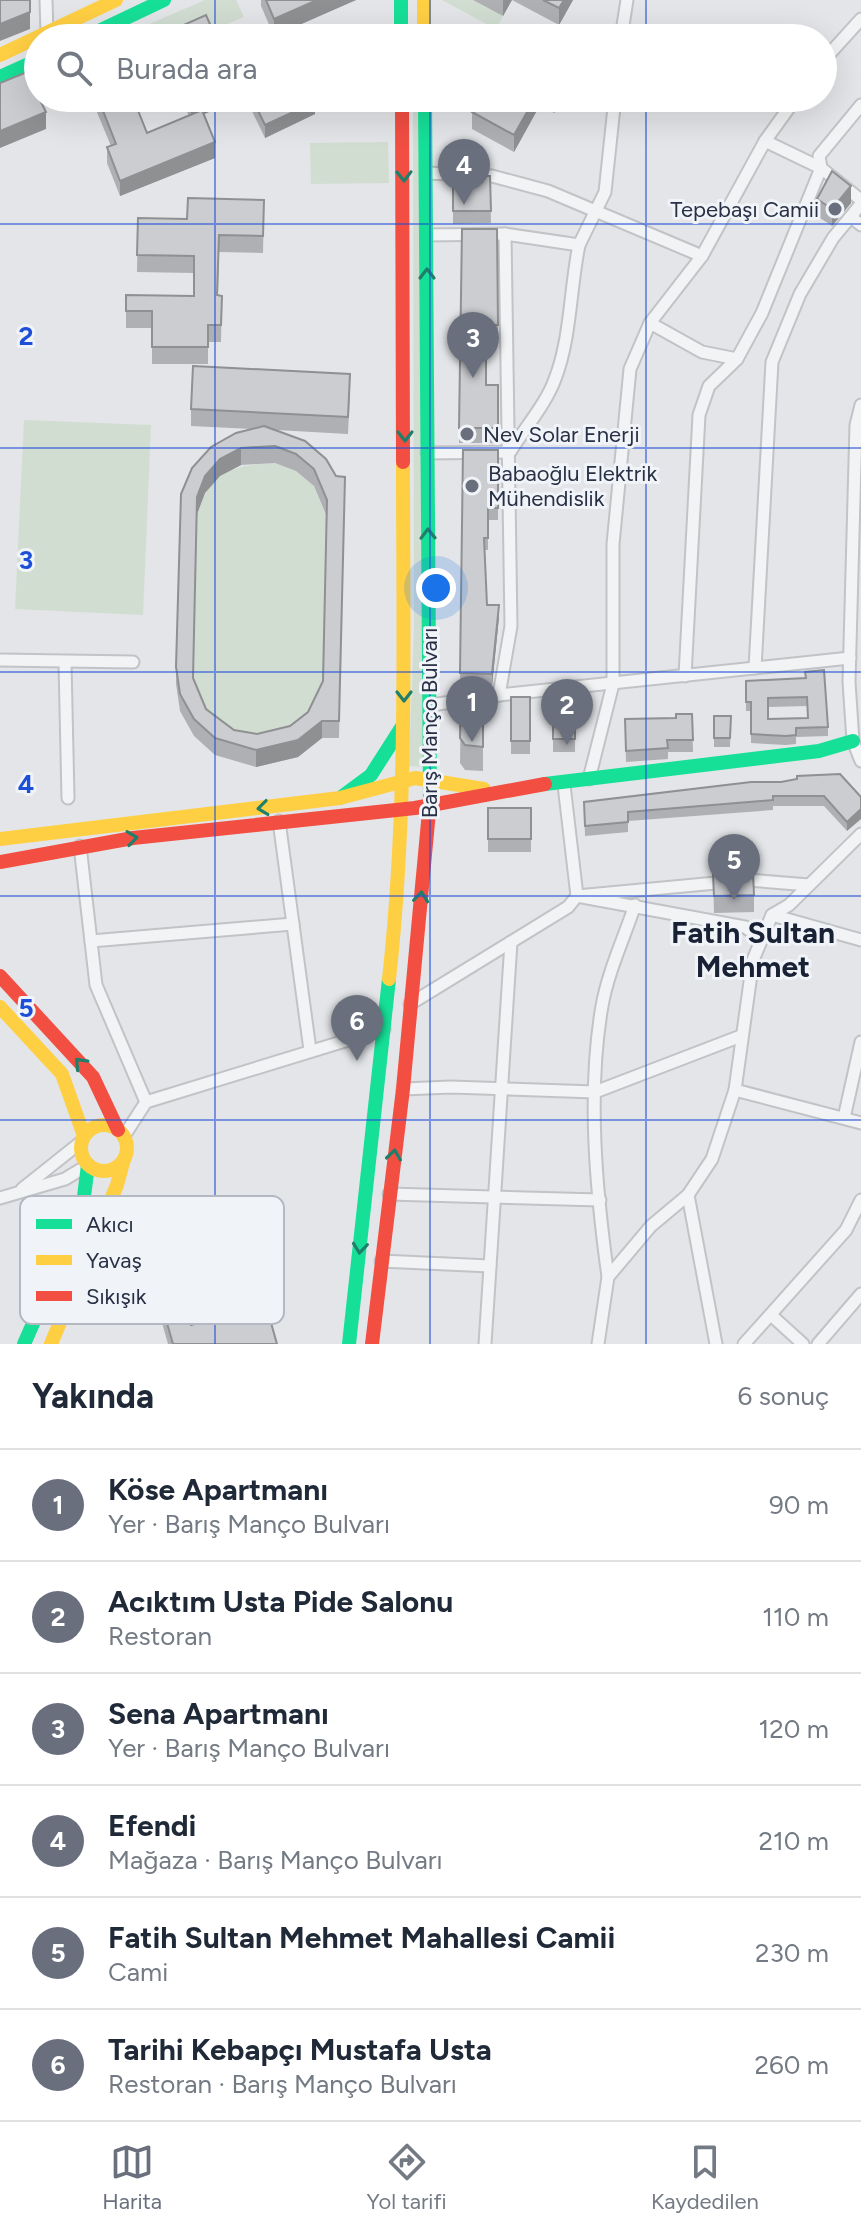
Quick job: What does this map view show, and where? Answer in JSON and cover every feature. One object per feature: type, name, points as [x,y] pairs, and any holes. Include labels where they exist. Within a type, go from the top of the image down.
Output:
[{"type":"main road","points":[[66,24],[116,0]]},
{"type":"main road","points":[[113,24],[164,0]]},
{"type":"main road","points":[[401,0],[401,24]]},
{"type":"main road","points":[[424,0],[424,24]]},
{"type":"main road","points":[[0,55],[24,44]]},
{"type":"main road","points":[[0,77],[24,66]]},
{"type":"main road","name":"Barış Manço Bulvarı","points":[[349,1344],[396,919],[403,725],[406,279],[402,112]]},
{"type":"main road","name":"Barış Manço Bulvarı","points":[[372,1344],[403,1089],[430,805],[425,112]]},
{"type":"main road","points":[[340,798],[371,775],[403,725]]},
{"type":"main road","points":[[0,862],[80,846],[430,805],[500,790],[564,785],[589,779],[819,751],[853,741]]},
{"type":"main road","points":[[0,839],[340,798],[415,778],[452,786],[500,790]]},
{"type":"main road","points":[[0,976],[93,1077],[127,1151],[112,1196]]},
{"type":"main road","points":[[0,1007],[62,1074],[82,1139],[80,1150],[88,1165],[84,1196]]},
{"type":"main road","points":[[82,1139],[100,1125],[121,1133]]},
{"type":"main road","points":[[88,1165],[103,1171],[124,1159]]},
{"type":"main road","points":[[24,1344],[33,1324]]},
{"type":"main road","points":[[51,1344],[59,1324]]},
{"type":"street","points":[[46,0],[47,24]]},
{"type":"street","points":[[623,24],[627,0]]},
{"type":"street","points":[[837,46],[861,19]]},
{"type":"street","points":[[685,676],[699,415],[709,386],[737,359],[762,313],[821,168],[819,156],[861,105]]},
{"type":"street","points":[[510,452],[555,381],[565,345],[569,292],[579,245],[605,192],[614,112]]},
{"type":"street","points":[[589,779],[613,684],[613,544],[630,369],[650,323],[702,256],[765,141],[786,112]]},
{"type":"street","points":[[755,668],[772,362],[800,294],[833,238],[856,221],[861,202],[821,168],[765,141]]},
{"type":"street","points":[[427,173],[492,176],[548,191],[702,256]]},
{"type":"street","points":[[427,235],[505,234],[579,245]]},
{"type":"street","points":[[499,695],[511,626],[505,234]]},
{"type":"street","points":[[650,323],[702,352],[737,359]]},
{"type":"street","points":[[861,405],[856,425],[850,658],[853,741],[861,761]]},
{"type":"street","points":[[427,453],[510,452]]},
{"type":"street","points":[[431,705],[850,658]]},
{"type":"street","points":[[0,660],[133,662]]},
{"type":"street","points":[[65,663],[68,798]]},
{"type":"street","points":[[564,785],[577,896]]},
{"type":"street","points":[[279,821],[310,1050]]},
{"type":"street","points":[[608,1277],[651,1226],[688,1195],[712,1159],[735,1090],[753,960],[772,915],[789,905],[861,834]]},
{"type":"street","points":[[80,846],[96,985],[146,1102]]},
{"type":"street","points":[[409,1004],[568,907],[577,896],[748,880],[809,885]]},
{"type":"street","points":[[577,896],[745,927],[762,939]]},
{"type":"street","points":[[598,1344],[608,1277],[600,1200],[595,1092],[603,1004],[635,905]]},
{"type":"street","points":[[772,915],[861,940]]},
{"type":"street","points":[[91,941],[293,924]]},
{"type":"street","points":[[485,1344],[492,1196],[511,942]]},
{"type":"street","points":[[121,1133],[146,1102],[384,1029]]},
{"type":"street","points":[[403,1089],[500,1088],[595,1092],[741,1036]]},
{"type":"street","points":[[844,1118],[861,1042]]},
{"type":"street","points":[[735,1090],[861,1123]]},
{"type":"street","points":[[15,1194],[82,1139]]},
{"type":"street","points":[[0,1198],[65,1179],[88,1165]]},
{"type":"street","points":[[389,1194],[600,1200]]},
{"type":"street","points":[[688,1195],[716,1344]]},
{"type":"street","points":[[744,1344],[846,1230],[861,1200]]},
{"type":"street","points":[[381,1261],[490,1266]]},
{"type":"street","points":[[818,1344],[861,1294]]},
{"type":"street","points":[[771,1315],[803,1344]]},
{"type":"shaded area","points":[[205,0],[236,0],[244,17],[227,24],[149,24]]},
{"type":"shaded area","points":[[442,0],[473,0],[503,16],[499,24],[487,24]]},
{"type":"shaded area","points":[[413,112],[420,112],[425,767],[409,766],[414,628]]},
{"type":"shaded area","points":[[388,142],[389,183],[311,184],[310,143]]},
{"type":"shaded area","points":[[24,420],[151,425],[143,615],[15,609]]},
{"type":"shaded area","points":[[275,463],[296,471],[314,486],[327,518],[324,687],[315,720],[245,750],[193,695],[197,514],[209,488],[226,473],[247,466]]},
{"type":"building","points":[[0,0],[30,0],[30,12],[0,24]]},
{"type":"building","points":[[266,0],[317,0],[274,19]]},
{"type":"building","points":[[543,0],[564,0],[559,8]]},
{"type":"building","points":[[206,15],[210,24],[186,24]]},
{"type":"building","points":[[24,73],[24,112],[46,112],[0,131],[0,83]]},
{"type":"building","points":[[103,112],[139,112],[147,133],[203,112],[215,142],[120,181],[107,147],[116,144]]},
{"type":"building","points":[[259,112],[293,112],[265,125]]},
{"type":"building","points":[[472,112],[527,112],[514,135]]},
{"type":"building","points":[[832,171],[851,186],[832,209],[817,199]]},
{"type":"building","points":[[453,176],[490,176],[491,211],[453,211]]},
{"type":"building","points":[[188,198],[264,200],[263,236],[219,235],[217,295],[222,296],[221,325],[208,325],[208,347],[152,347],[152,311],[126,311],[126,295],[194,296],[194,256],[137,255],[138,218],[187,219]]},
{"type":"building","points":[[462,229],[497,229],[498,325],[486,325],[486,385],[498,385],[498,428],[459,428]]},
{"type":"building","points":[[193,366],[350,374],[348,417],[191,409]]},
{"type":"building","points":[[264,426],[305,441],[326,459],[336,476],[345,477],[339,721],[322,721],[298,740],[256,750],[215,738],[194,719],[180,694],[176,667],[181,494],[192,468],[211,447],[236,433]],"holes":[[[275,446],[296,454],[314,469],[327,500],[323,681],[308,712],[290,726],[257,734],[234,730],[206,709],[193,678],[197,497],[205,476],[220,459],[241,448]]]},
{"type":"building","points":[[463,450],[498,450],[498,508],[488,508],[488,538],[484,538],[487,605],[499,605],[492,674],[460,673]]},
{"type":"building","points":[[824,670],[828,727],[796,728],[796,735],[786,736],[751,734],[751,702],[746,702],[746,681],[806,678],[805,672]],"holes":[[[807,697],[808,718],[768,719],[768,698]]]},
{"type":"building","points":[[461,697],[483,697],[483,747],[465,745],[460,738]]},
{"type":"building","points":[[511,697],[530,697],[530,741],[511,741]]},
{"type":"building","points":[[553,698],[575,698],[575,739],[553,739]]},
{"type":"building","points":[[676,714],[692,714],[693,740],[667,740],[668,748],[626,751],[625,719],[676,718]]},
{"type":"building","points":[[714,716],[731,716],[730,738],[714,738]]},
{"type":"building","points":[[840,774],[861,797],[861,809],[847,822],[824,796],[773,796],[773,800],[628,812],[628,822],[585,826],[584,802],[751,782],[781,782],[797,779],[797,776]]},
{"type":"building","points":[[488,808],[531,808],[531,839],[488,839]]},
{"type":"building","points":[[753,872],[754,895],[714,896],[713,875]]},
{"type":"building","points":[[167,1324],[271,1324],[277,1344],[173,1344]]},
{"type":"traffic: fast","points":[[113,24],[164,0]]},
{"type":"traffic: fast","points":[[401,0],[401,24]]},
{"type":"traffic: fast","points":[[0,77],[24,66]]},
{"type":"traffic: fast","points":[[425,112],[430,801]]},
{"type":"traffic: fast","points":[[340,798],[371,775],[403,725]]},
{"type":"traffic: fast","points":[[545,784],[819,751],[853,741]]},
{"type":"traffic: fast","points":[[349,1344],[389,979]]},
{"type":"traffic: fast","points":[[84,1196],[88,1165]]},
{"type":"traffic: fast","points":[[24,1344],[33,1324]]},
{"type":"traffic: slow","points":[[65,24],[116,0]]},
{"type":"traffic: slow","points":[[424,0],[424,24]]},
{"type":"traffic: slow","points":[[0,55],[24,44]]},
{"type":"traffic: slow","points":[[389,979],[402,786],[403,462]]},
{"type":"traffic: slow","points":[[0,839],[340,798],[415,778],[484,789]]},
{"type":"traffic: slow","points":[[0,1007],[62,1074],[84,1136]]},
{"type":"traffic: slow","points":[[104,1125],[120,1132],[127,1148],[120,1164],[104,1171],[88,1164],[81,1148],[88,1132],[104,1125]]},
{"type":"traffic: slow","points":[[112,1196],[124,1159]]},
{"type":"traffic: slow","points":[[51,1344],[59,1324]]},
{"type":"traffic: jam","points":[[402,112],[403,462]]},
{"type":"traffic: jam","points":[[0,862],[133,838],[415,808],[545,784]]},
{"type":"traffic: jam","points":[[372,1344],[403,1089],[430,801]]},
{"type":"traffic: jam","points":[[0,976],[93,1077],[118,1130]]},
{"type":"place","name":"Efendi","points":[[464,205]]},
{"type":"place","name":"Tepebaşı Camii","points":[[835,209]]},
{"type":"place","name":"Sena Apartmanı","points":[[473,378]]},
{"type":"place","name":"Nev Solar Enerji","points":[[467,434]]},
{"type":"place","name":"Babaoğlu Elektrik Mühendislik","points":[[472,486]]},
{"type":"place","name":"Köse Apartmanı","points":[[472,742]]},
{"type":"place","name":"Acıktım Usta Pide Salonu","points":[[567,745]]},
{"type":"place","name":"Fatih Sultan Mehmet Mahallesi Camii","points":[[734,900]]},
{"type":"place","name":"Tarihi Kebapçı Mustafa Usta","points":[[357,1061]]},
{"type":"district","name":"Fatih Sultan Mehmet","points":[[753,950]]}]
